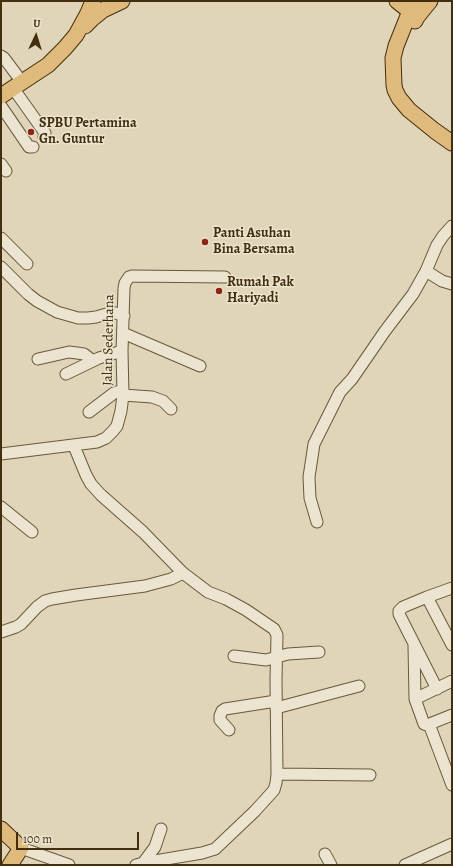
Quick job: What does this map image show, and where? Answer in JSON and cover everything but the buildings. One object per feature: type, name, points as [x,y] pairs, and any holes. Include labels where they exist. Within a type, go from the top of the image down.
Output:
[{"type":"main road","points":[[12,89],[48,65],[92,19],[103,10],[122,1]]},
{"type":"main road","points":[[397,1],[418,6],[400,60],[394,67],[394,85],[400,98],[410,110],[435,131],[452,142]]},
{"type":"main road","points":[[76,35],[97,2]]},
{"type":"main road","points":[[1,829],[21,848],[10,865]]},
{"type":"street","points":[[1,56],[4,58],[12,89],[45,133],[44,137]]},
{"type":"street","points":[[1,106],[29,147],[33,147]]},
{"type":"street","points":[[317,522],[310,498],[309,477],[314,444],[340,392],[352,379],[384,331],[413,294],[426,272],[443,236],[452,226]]},
{"type":"street","points":[[1,238],[27,264]]},
{"type":"street","points":[[1,267],[28,294],[37,301],[57,312],[78,318],[96,317],[110,313],[116,313],[124,316]]},
{"type":"street","points":[[426,272],[442,282],[452,284]]},
{"type":"street","name":"Jalan Sederhana","points":[[1,454],[97,442],[106,438],[117,426],[121,411],[123,392],[122,333],[125,283],[129,277],[225,277]]},
{"type":"street","points":[[122,333],[200,366]]},
{"type":"street","points":[[66,374],[93,360],[122,351]]},
{"type":"street","points":[[38,359],[69,352],[84,354],[93,360]]},
{"type":"street","points":[[89,412],[114,393],[123,392],[152,397],[163,401],[171,409]]},
{"type":"street","points":[[74,446],[86,476],[101,495],[143,532],[183,573],[208,592],[241,607],[274,630],[277,638],[277,774],[276,783],[272,793],[256,811],[215,849],[202,853],[140,864]]},
{"type":"street","points":[[1,507],[32,532]]},
{"type":"street","points":[[1,632],[21,624],[37,607],[45,601],[76,595],[145,586],[171,579],[183,573]]},
{"type":"street","points":[[437,688],[400,617],[399,611],[402,607],[452,588]]},
{"type":"street","points":[[427,597],[452,645]]},
{"type":"street","points":[[414,644],[415,699],[424,724],[429,724],[452,715]]},
{"type":"street","points":[[234,656],[269,659],[288,654],[319,652]]},
{"type":"street","points":[[415,699],[452,681]]},
{"type":"street","points":[[229,730],[220,720],[222,711],[225,709],[276,704],[359,686]]},
{"type":"street","points":[[429,724],[452,785]]},
{"type":"street","points":[[277,774],[370,775]]},
{"type":"street","points":[[140,864],[155,847],[161,829]]},
{"type":"street","points":[[405,865],[452,844]]},
{"type":"street","points":[[21,848],[69,865]]},
{"type":"street","points":[[325,854],[331,865]]},
{"type":"place","name":"SPBU Pertamina Gn. Guntur","points":[[31,132]]},
{"type":"place","name":"Panti Asuhan Bina Bersama","points":[[205,242]]},
{"type":"place","name":"Rumah Pak Hariyadi","points":[[219,291]]}]
